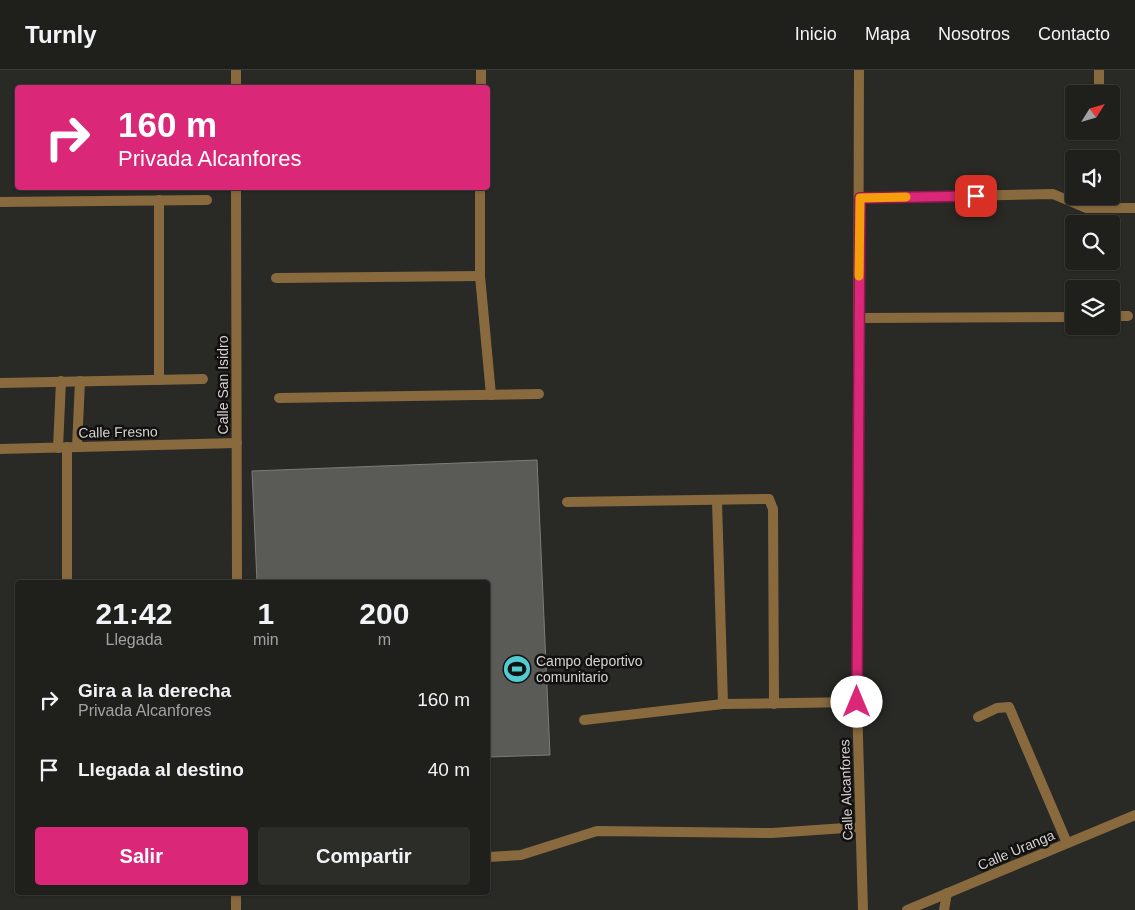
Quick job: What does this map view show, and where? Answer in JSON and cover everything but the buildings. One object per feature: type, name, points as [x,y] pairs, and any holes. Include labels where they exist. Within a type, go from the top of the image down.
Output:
[{"type":"street","points":[[236,70],[236,85]]},
{"type":"street","points":[[481,70],[481,85]]},
{"type":"street","name":"Calle Alcanfores","points":[[859,70],[857,702],[863,910]]},
{"type":"street","points":[[1100,70],[1100,85]]},
{"type":"street","name":"Calle San Isidro","points":[[236,190],[237,580]]},
{"type":"street","points":[[480,190],[480,276],[491,395]]},
{"type":"street","points":[[860,198],[1053,194],[1086,208],[1135,208]]},
{"type":"street","points":[[159,200],[159,380]]},
{"type":"street","points":[[0,202],[207,200]]},
{"type":"street","points":[[276,278],[480,276]]},
{"type":"street","points":[[1120,316],[1128,316]]},
{"type":"street","points":[[859,318],[1065,317]]},
{"type":"street","points":[[0,383],[203,379]]},
{"type":"street","points":[[61,381],[68,447],[67,580]]},
{"type":"street","points":[[68,447],[80,381]]},
{"type":"street","points":[[279,398],[539,394]]},
{"type":"street","name":"Calle Fresno","points":[[0,449],[237,443]]},
{"type":"street","points":[[567,502],[717,501],[768,498],[773,509],[774,704]]},
{"type":"street","points":[[717,501],[723,704]]},
{"type":"street","points":[[584,720],[723,704],[857,702]]},
{"type":"street","points":[[978,717],[997,708],[1009,707],[1067,843]]},
{"type":"street","name":"Calle Uranga","points":[[907,910],[1135,815]]},
{"type":"street","points":[[490,857],[521,855],[598,832],[772,833],[860,827]]},
{"type":"street","points":[[944,910],[947,893]]},
{"type":"street","points":[[236,895],[236,910]]},
{"type":"slow traffic","points":[[859,276],[860,198],[906,197]]},
{"type":"place","name":"Campo deportivo comunitario","points":[[517,669]]},
{"type":"route","points":[[857,702],[860,198],[976,196]]}]
